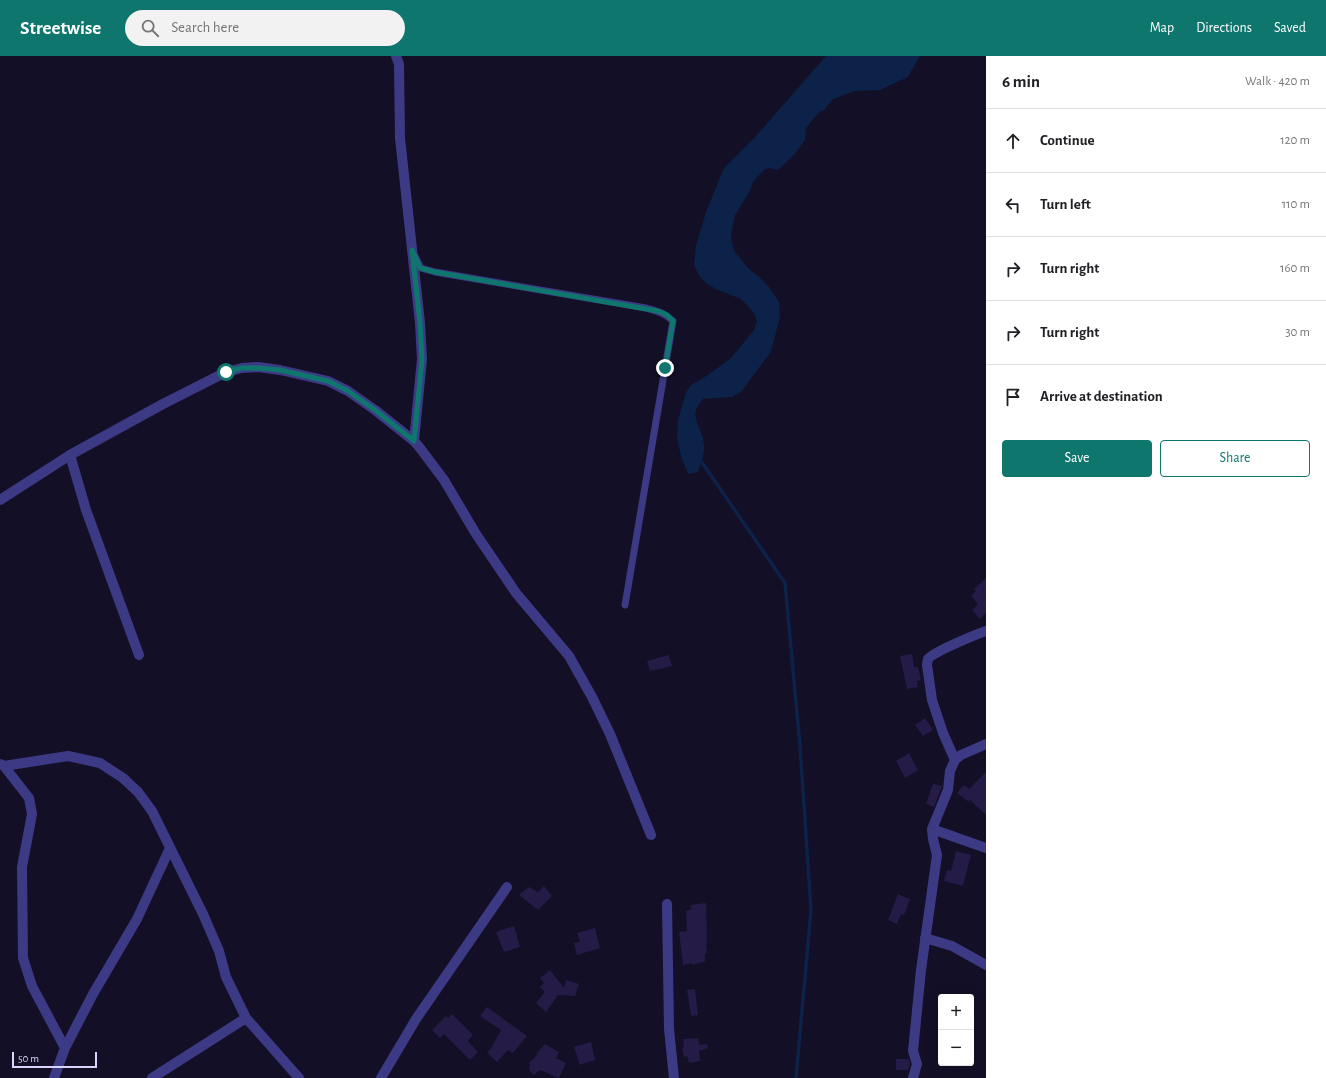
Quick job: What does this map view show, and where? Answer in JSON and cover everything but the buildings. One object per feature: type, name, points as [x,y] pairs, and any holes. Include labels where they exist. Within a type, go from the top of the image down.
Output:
[{"type":"street","points":[[396,56],[399,64],[400,138],[420,323],[422,359],[414,441]]},
{"type":"street","points":[[0,500],[70,455],[163,404],[226,372],[242,368],[280,370],[328,381],[348,391],[414,441],[444,480],[476,534],[516,593],[569,656],[592,697],[610,734],[651,835]]},
{"type":"street","points":[[70,455],[86,510],[139,655]]},
{"type":"street","points":[[955,760],[943,733],[932,700],[927,665],[928,659],[955,644],[986,631]]},
{"type":"street","points":[[913,1078],[916,1064],[913,1051],[925,938],[937,855],[932,829],[948,790],[950,771],[955,760],[961,755],[986,744]]},
{"type":"street","points":[[2,765],[68,756],[100,763],[123,778],[138,792],[152,811],[204,914],[219,951],[226,977],[246,1018],[299,1078]]},
{"type":"street","points":[[2,765],[29,798],[32,814],[22,867],[23,958],[32,986],[65,1048]]},
{"type":"street","points":[[932,829],[986,848]]},
{"type":"street","points":[[54,1078],[65,1048],[137,919],[170,848]]},
{"type":"street","points":[[381,1078],[416,1018],[507,887]]},
{"type":"street","points":[[667,904],[669,1029],[674,1078]]},
{"type":"street","points":[[925,938],[952,946],[986,965]]},
{"type":"street","points":[[152,1078],[246,1018]]},
{"type":"lane","points":[[412,250],[420,268],[435,272],[646,308],[667,315],[673,321],[625,605]]},
{"type":"water","points":[[826,56],[920,56],[908,77],[880,90],[855,91],[833,99],[824,110],[819,112],[806,128],[805,140],[795,154],[778,170],[769,168],[764,170],[753,182],[750,191],[735,215],[731,234],[732,243],[735,252],[748,268],[769,287],[779,302],[780,316],[770,353],[741,392],[732,397],[703,399],[698,406],[696,417],[703,438],[704,452],[698,472],[688,474],[681,456],[677,438],[678,420],[686,392],[691,385],[708,375],[731,358],[754,330],[757,321],[754,313],[741,299],[707,284],[700,277],[694,265],[696,246],[706,212],[725,167],[756,136]]},
{"type":"waterway","points":[[699,458],[785,583],[800,746],[811,910],[796,1078]]},
{"type":"route","points":[[226,372],[242,368],[258,368],[280,370],[328,381],[348,391],[414,441],[422,359],[420,323],[412,250],[420,268],[435,272],[646,308],[667,315],[673,321],[665,368]]}]
